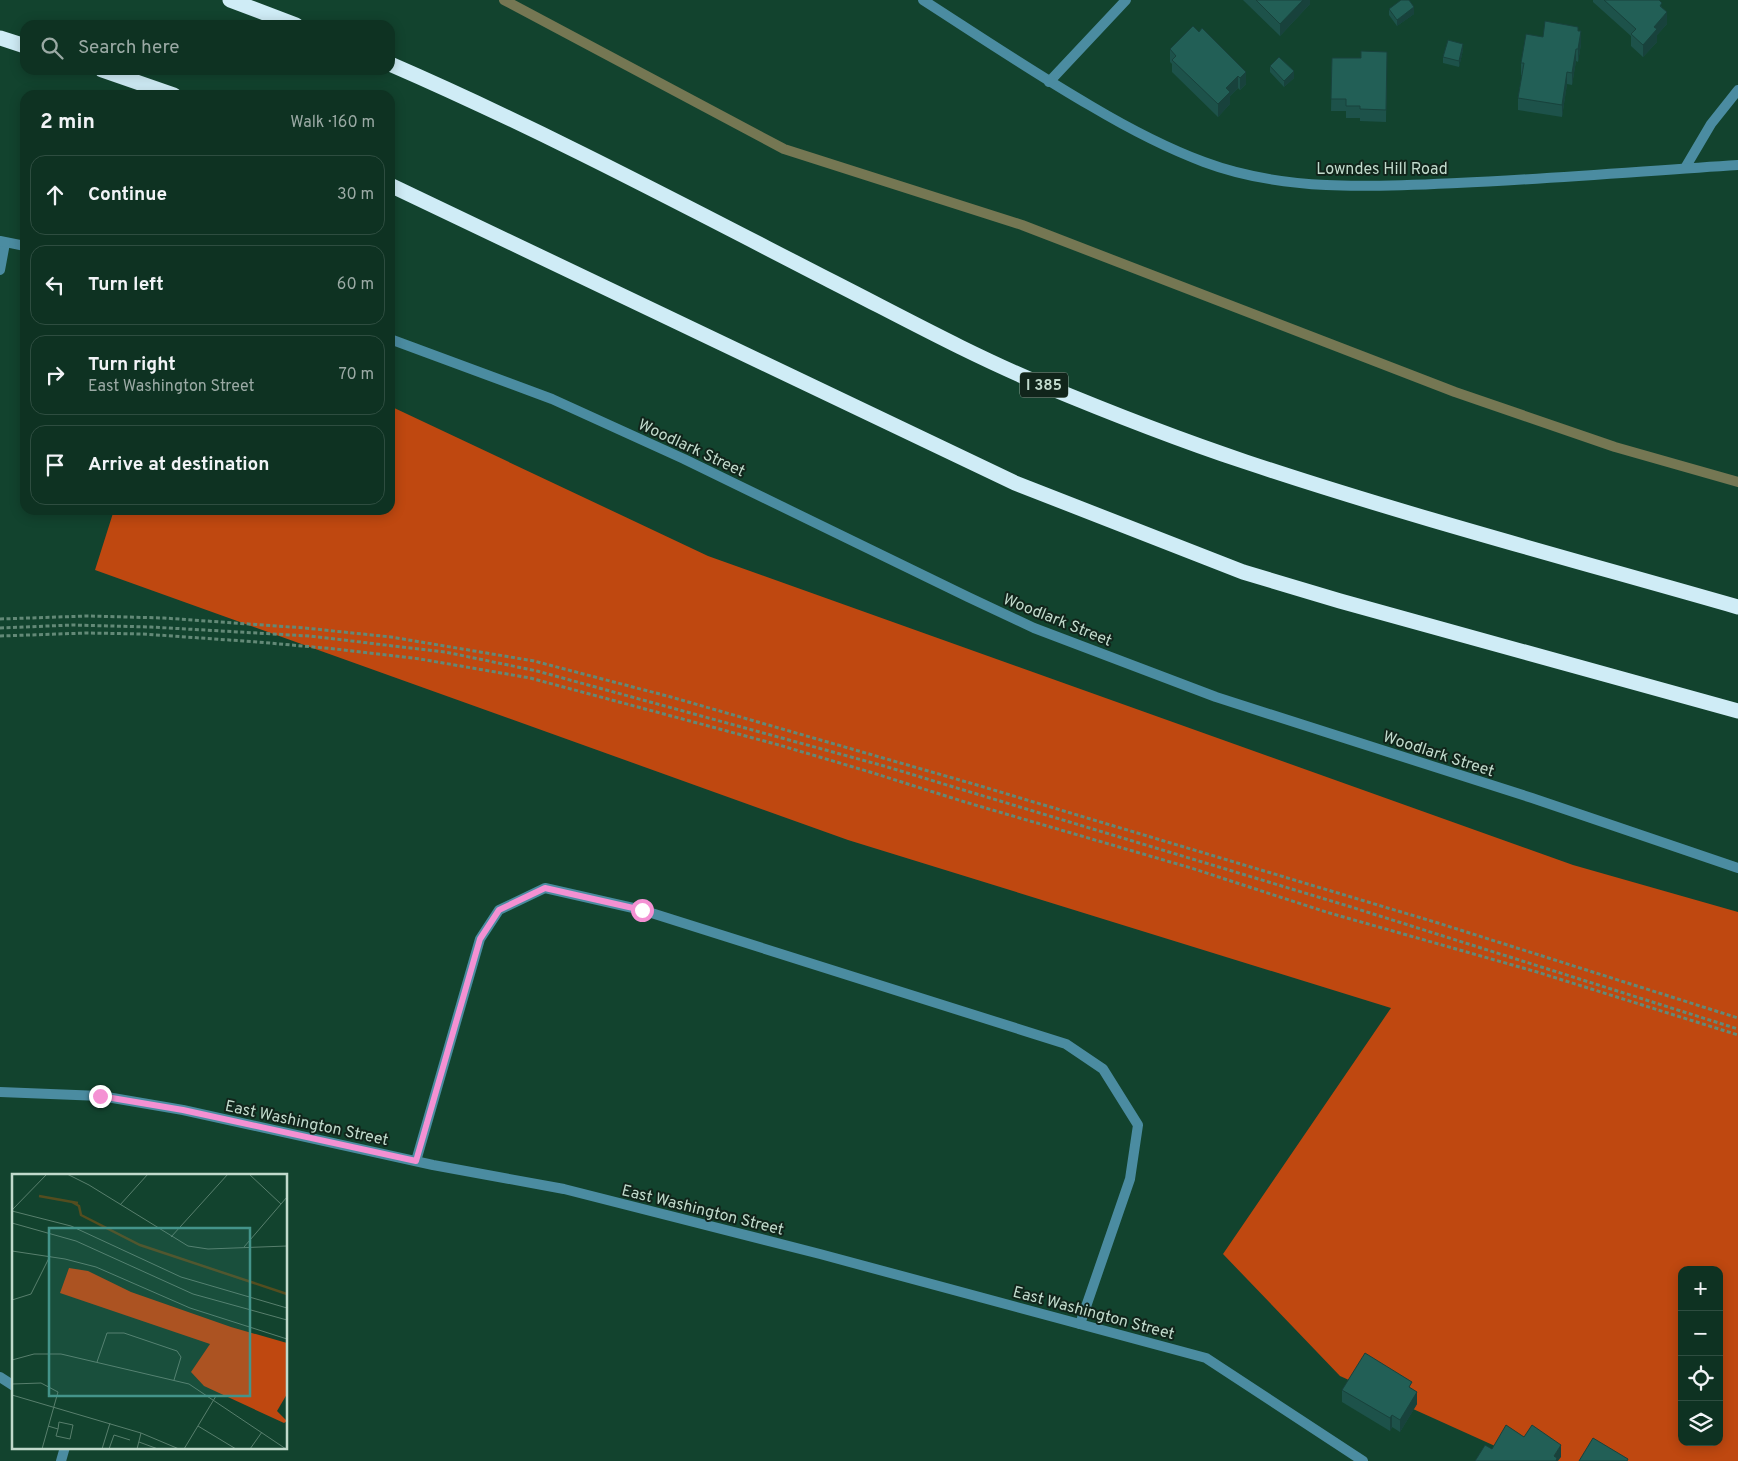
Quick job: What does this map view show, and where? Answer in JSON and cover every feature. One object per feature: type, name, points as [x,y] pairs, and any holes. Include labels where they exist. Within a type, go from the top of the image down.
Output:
[{"type":"highway","points":[[230,0],[283,20]]},
{"type":"highway","points":[[0,38],[20,44]]},
{"type":"highway","name":"I 385","points":[[395,66],[560,142],[932,332],[1037,382],[1132,421],[1245,462],[1738,607]]},
{"type":"highway","points":[[116,75],[160,90]]},
{"type":"highway","points":[[395,187],[1015,483],[1243,572],[1340,601],[1738,711]]},
{"type":"street","name":"Lowndes Hill Road","points":[[923,0],[1049,82],[1147,138],[1205,163],[1257,177],[1308,184],[1376,186],[1503,181],[1738,165]]},
{"type":"street","points":[[1049,82],[1126,0]]},
{"type":"street","points":[[1685,168],[1711,124],[1738,90]]},
{"type":"street","points":[[0,270],[3,242],[20,245]]},
{"type":"street","name":"Woodlark Street","points":[[395,342],[552,399],[684,459],[968,598],[1034,628],[1216,698],[1532,798],[1738,868]]},
{"type":"street","points":[[416,1161],[480,939],[499,910],[545,888],[642,910],[1066,1044],[1104,1069],[1138,1125],[1130,1179],[1080,1324]]},
{"type":"street","name":"East Washington Street","points":[[0,1092],[100,1096],[183,1110],[416,1161],[564,1189],[820,1254],[1206,1358],[1363,1461]]},
{"type":"street","points":[[0,1376],[12,1385]]},
{"type":"street","points":[[61,1461],[65,1448]]},
{"type":"path","points":[[0,618],[88,616],[164,618],[306,628],[391,637],[534,661],[671,697],[978,785],[1410,915],[1738,1018]]},
{"type":"path","points":[[0,628],[72,625],[131,626],[309,636],[445,652],[538,671],[903,772],[1348,906],[1738,1029]]},
{"type":"path","points":[[0,636],[143,634],[258,642],[420,659],[530,678],[779,744],[965,802],[1191,868],[1326,912],[1537,972],[1738,1035]]},
{"type":"shaded area","points":[[395,408],[708,556],[1573,865],[1738,912],[1738,1461],[1528,1461],[1340,1376],[1223,1254],[1391,1008],[848,840],[95,570],[112,515],[395,515]]},
{"type":"building","points":[[1256,0],[1303,0],[1280,24]]},
{"type":"building","points":[[1401,0],[1409,0],[1414,7],[1397,20],[1389,9]]},
{"type":"building","points":[[1604,0],[1659,0],[1662,3],[1660,6],[1667,12],[1654,27],[1657,29],[1643,45],[1631,34],[1636,29]]},
{"type":"building","points":[[1545,21],[1578,27],[1578,31],[1581,31],[1572,73],[1567,72],[1562,105],[1518,98],[1524,63],[1521,63],[1526,34],[1543,37]]},
{"type":"building","points":[[1193,26],[1199,32],[1202,28],[1246,72],[1240,78],[1238,76],[1226,88],[1230,92],[1218,104],[1172,60],[1176,56],[1170,49]]},
{"type":"building","points":[[1448,40],[1463,44],[1459,61],[1443,57]]},
{"type":"building","points":[[1361,51],[1387,52],[1386,110],[1360,109],[1360,106],[1346,106],[1346,99],[1331,99],[1332,58],[1361,58]]},
{"type":"building","points":[[1279,57],[1294,71],[1284,81],[1270,66]]},
{"type":"building","points":[[1365,1353],[1412,1382],[1409,1387],[1417,1392],[1400,1420],[1392,1415],[1390,1418],[1342,1390]]},
{"type":"building","points":[[1506,1425],[1524,1437],[1532,1425],[1561,1445],[1554,1456],[1557,1458],[1556,1461],[1475,1461],[1485,1445],[1492,1449]]},
{"type":"building","points":[[1593,1438],[1628,1459],[1627,1461],[1579,1461]]},
{"type":"waterway","points":[[504,0],[784,149],[1022,225],[1455,392],[1615,447],[1738,482]]},
{"type":"route","points":[[100,1096],[183,1110],[416,1161],[480,939],[499,910],[545,888],[642,910]]}]
